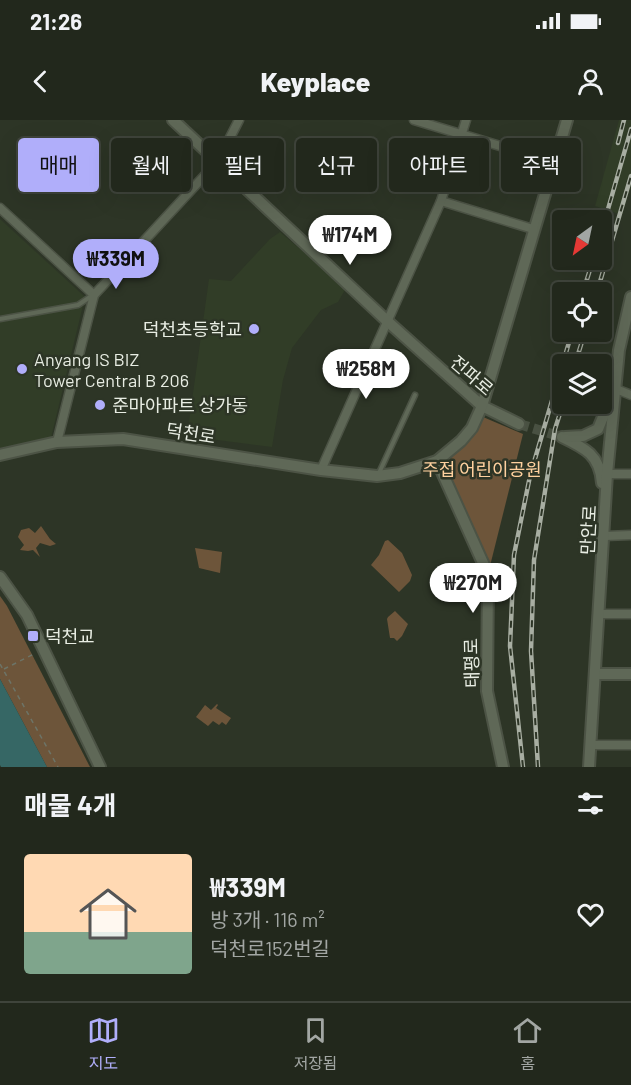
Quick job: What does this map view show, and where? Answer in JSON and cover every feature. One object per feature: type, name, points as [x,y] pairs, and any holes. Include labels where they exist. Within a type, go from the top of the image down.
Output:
[{"type":"street","name":"전파로","points":[[173,120],[203,147]]},
{"type":"street","points":[[230,138],[239,120]]},
{"type":"street","points":[[414,120],[501,146]]},
{"type":"street","points":[[321,470],[441,201],[466,120]]},
{"type":"street","name":"덕천로","points":[[561,138],[567,120]]},
{"type":"street","points":[[57,442],[94,295],[203,177]]},
{"type":"street","name":"전파로","points":[[251,192],[386,321],[482,406],[519,424]]},
{"type":"street","name":"덕천로","points":[[0,455],[57,442],[123,439],[321,470],[377,476],[400,473],[436,461],[472,428],[482,406],[545,192]]},
{"type":"street","points":[[441,201],[533,229]]},
{"type":"street","points":[[0,208],[94,295]]},
{"type":"street","name":"만안로","points":[[589,767],[607,474],[619,350],[631,297]]},
{"type":"street","points":[[619,350],[631,351]]},
{"type":"street","points":[[606,503],[597,460],[579,445],[562,437],[583,436],[598,429],[608,401],[616,389],[631,395]]},
{"type":"street","name":"태평로","points":[[436,461],[488,574],[487,691],[503,767]]},
{"type":"street","points":[[607,474],[631,474]]},
{"type":"street","points":[[604,536],[631,535]]},
{"type":"street","points":[[0,577],[27,615],[100,767]]},
{"type":"street","points":[[599,614],[631,614]]},
{"type":"street","points":[[595,674],[631,674]]},
{"type":"street","points":[[590,744],[631,744]]},
{"type":"lane","points":[[0,319],[78,305],[94,295]]},
{"type":"lane","points":[[377,476],[415,395]]},
{"type":"path","points":[[3,670],[43,649]]},
{"type":"path","points":[[0,664],[58,767]]},
{"type":"shaded area","points":[[619,120],[631,120],[631,187],[622,215],[595,206]]},
{"type":"shaded area","points":[[0,219],[85,297],[51,438],[0,448]]},
{"type":"shaded area","name":"덕천초등학교","points":[[280,232],[346,288],[338,302],[321,310],[292,348],[283,380],[272,447],[187,436],[209,279],[231,281],[270,239]]},
{"type":"green space","name":"주접 어린이공원","points":[[483,417],[523,434],[488,574],[446,465]]},
{"type":"green space","points":[[41,526],[56,544],[50,546],[40,543],[36,548],[40,557],[33,550],[20,550],[24,545],[18,537],[21,530],[29,528],[35,533]]},
{"type":"green space","points":[[388,540],[402,553],[412,575],[410,581],[399,592],[371,565],[379,555],[385,541]]},
{"type":"green space","points":[[195,548],[222,552],[220,573],[199,568]]},
{"type":"green space","points":[[0,596],[90,767],[47,767],[0,679]]},
{"type":"green space","points":[[395,611],[408,624],[397,641],[390,638],[387,619]]},
{"type":"green space","points":[[217,704],[216,708],[231,718],[226,725],[222,722],[219,725],[213,721],[208,726],[196,717],[205,705],[211,710]]},
{"type":"water","points":[[0,679],[47,767],[1,767]]},
{"type":"tunnel","points":[[519,424],[562,437]]},
{"type":"railway","points":[[618,143],[624,120]]},
{"type":"railway","points":[[608,210],[631,129]]},
{"type":"railway","points":[[600,282],[631,176]]},
{"type":"railway","points":[[586,282],[590,270]]},
{"type":"railway","points":[[523,767],[510,646],[514,555],[530,476],[569,342]]},
{"type":"railway","points":[[578,354],[582,342]]},
{"type":"railway","points":[[538,767],[531,651],[534,560],[555,429],[560,414]]},
{"type":"place","name":"덕천초등학교","points":[[254,329]]},
{"type":"place","name":"Anyang IS BIZ Tower Central B 206","points":[[22,369]]},
{"type":"place","name":"준마아파트 상가동","points":[[100,405]]},
{"type":"place","name":"덕천교","points":[[33,636]]}]
